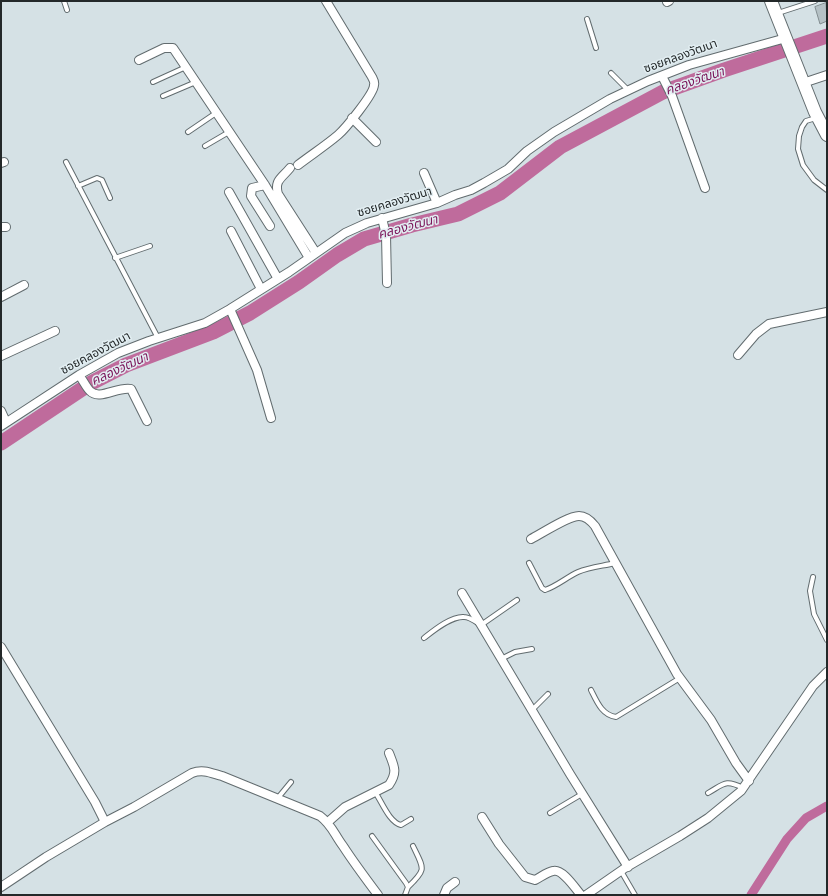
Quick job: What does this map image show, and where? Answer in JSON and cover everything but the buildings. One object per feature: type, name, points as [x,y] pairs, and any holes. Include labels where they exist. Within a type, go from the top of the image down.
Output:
[{"type":"main road","points":[[771,1],[803,83],[827,135]]},
{"type":"street","points":[[312,255],[278,194],[276,186],[278,182],[294,167],[338,135],[371,94],[374,86],[374,81],[326,1]]},
{"type":"street","name":"ซอยคลองวัฒนา","points":[[4,424],[82,378],[118,353],[205,323],[232,312],[261,289],[345,233],[367,223],[383,220],[438,203],[484,184],[508,169],[527,151],[554,132],[628,90],[715,57],[788,46]]},
{"type":"street","points":[[139,60],[164,48],[173,48],[312,255]]},
{"type":"street","points":[[662,76],[672,96],[705,188]]},
{"type":"street","points":[[803,83],[827,76]]},
{"type":"street","points":[[352,118],[376,142]]},
{"type":"street","points":[[424,172],[438,203]]},
{"type":"street","points":[[265,185],[252,188],[251,196],[270,226]]},
{"type":"street","points":[[229,192],[278,279]]},
{"type":"street","points":[[383,220],[386,235],[387,283]]},
{"type":"street","points":[[231,231],[261,289]]},
{"type":"street","points":[[1,297],[24,285]]},
{"type":"street","points":[[232,312],[257,370],[271,418]]},
{"type":"street","points":[[738,354],[756,334],[769,324],[827,312]]},
{"type":"street","points":[[1,356],[55,331]]},
{"type":"street","points":[[82,378],[91,392],[98,395],[120,388],[131,389],[147,421]]},
{"type":"street","points":[[1,411],[4,424]]},
{"type":"street","points":[[531,540],[571,518],[580,516],[590,520],[595,526],[680,678],[711,720],[736,763],[749,781]]},
{"type":"street","points":[[462,593],[582,794],[624,869]]},
{"type":"street","points":[[1,647],[94,802],[104,822]]},
{"type":"street","points":[[586,895],[624,869],[708,818],[732,799],[749,781],[813,686],[827,672]]},
{"type":"street","points":[[328,822],[345,807],[389,785],[393,779],[395,768],[389,753]]},
{"type":"street","points":[[1,886],[104,822],[199,770],[222,776],[320,816],[328,822],[378,895]]},
{"type":"street","points":[[482,817],[499,844],[525,877],[535,880],[553,870],[558,870],[582,895]]},
{"type":"street","points":[[444,895],[447,888],[454,882]]},
{"type":"lane","points":[[64,1],[67,10]]},
{"type":"lane","points":[[776,14],[815,1]]},
{"type":"lane","points":[[587,19],[596,48]]},
{"type":"lane","points":[[153,82],[186,67]]},
{"type":"lane","points":[[611,72],[628,90]]},
{"type":"lane","points":[[163,96],[196,82]]},
{"type":"lane","points":[[188,132],[216,113]]},
{"type":"lane","points":[[818,118],[806,122],[802,127],[799,136],[798,149],[803,165],[814,180],[827,190]]},
{"type":"lane","points":[[205,146],[229,132]]},
{"type":"lane","points":[[66,162],[158,338]]},
{"type":"lane","points":[[78,186],[100,178],[110,198]]},
{"type":"lane","points":[[115,258],[150,246]]},
{"type":"lane","points":[[529,563],[542,588],[545,590],[589,568],[615,563]]},
{"type":"lane","points":[[813,577],[810,591],[814,614],[827,640]]},
{"type":"lane","points":[[424,638],[441,626],[463,616],[470,618],[481,625],[517,600]]},
{"type":"lane","points":[[501,659],[515,652],[532,649]]},
{"type":"lane","points":[[591,690],[601,708],[610,716],[616,717],[680,678]]},
{"type":"lane","points":[[532,710],[548,694]]},
{"type":"lane","points":[[277,799],[291,782]]},
{"type":"lane","points":[[708,793],[728,782],[743,788]]},
{"type":"lane","points":[[375,792],[392,819],[397,824],[402,825],[411,820]]},
{"type":"lane","points":[[550,813],[582,794]]},
{"type":"lane","points":[[372,836],[408,887]]},
{"type":"lane","points":[[405,895],[408,887],[420,876],[422,869],[413,846]]},
{"type":"lane","points":[[624,869],[635,895]]},
{"type":"waterway","name":"คลองวัฒนา","points":[[1,443],[91,383],[126,365],[213,332],[250,313],[299,282],[337,255],[364,239],[458,214],[500,193],[560,147],[663,92],[827,36]]},
{"type":"waterway","points":[[751,895],[787,839],[806,818],[827,806]]}]
